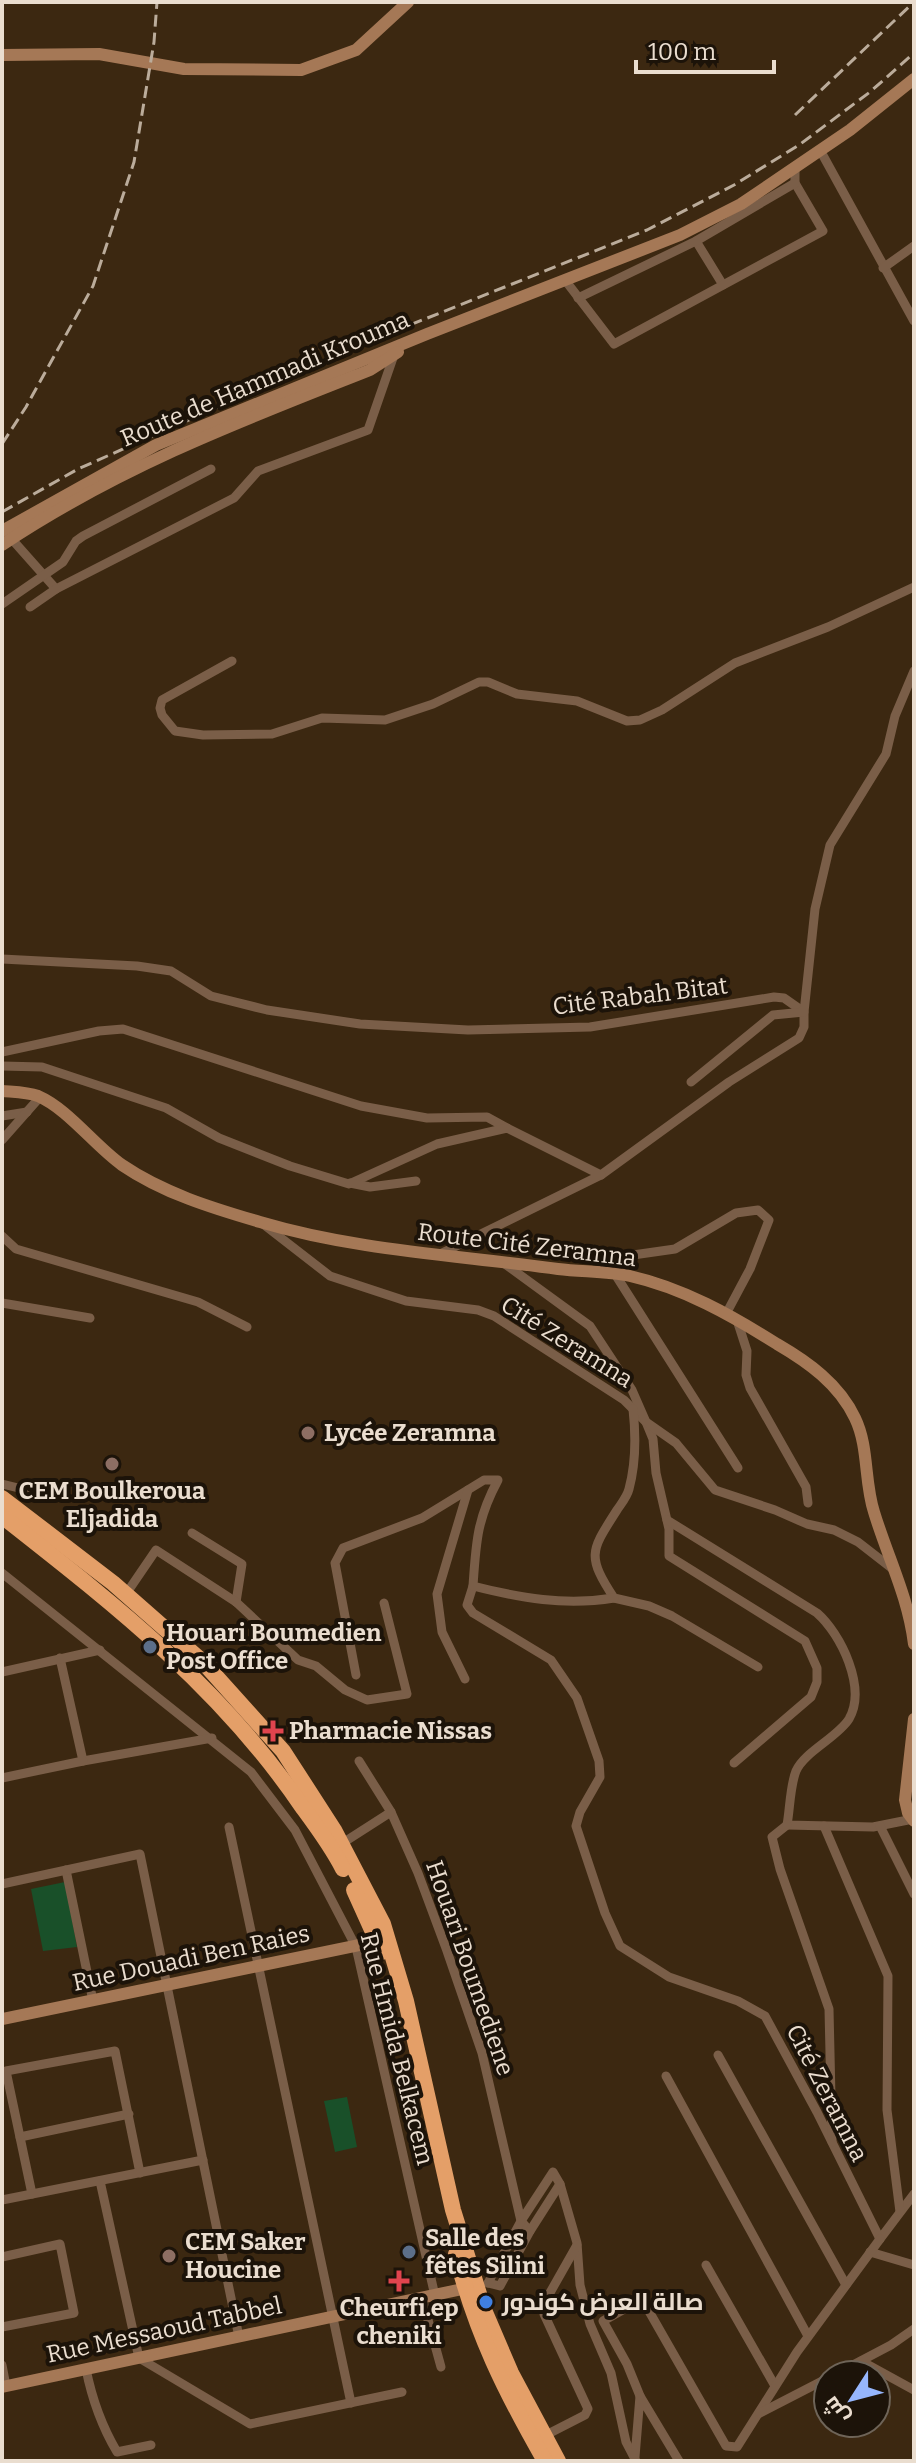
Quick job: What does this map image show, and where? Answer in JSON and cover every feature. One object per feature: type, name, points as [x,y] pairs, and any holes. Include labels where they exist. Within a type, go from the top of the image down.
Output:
[{"type":"highway","points":[[2,1498],[126,1594],[204,1663],[256,1718],[308,1787],[336,1846],[383,1924],[383,1940],[406,2001],[453,2210],[477,2286],[511,2373],[558,2461]]},
{"type":"highway","points":[[2,1516],[119,1607],[197,1680],[249,1736],[336,1846]]},
{"type":"highway","points":[[477,2286],[490,2358],[507,2395],[545,2461]]},
{"type":"street","points":[[2,55],[99,54],[184,69],[301,70],[356,50],[408,2]]},
{"type":"street","points":[[427,334],[680,235],[741,204],[820,150],[914,79]]},
{"type":"street","points":[[820,150],[914,321]]},
{"type":"street","points":[[565,280],[614,344],[823,231],[795,183],[795,168]]},
{"type":"street","points":[[578,298],[696,241],[795,183]]},
{"type":"street","points":[[696,241],[723,285]]},
{"type":"street","points":[[883,268],[914,246]]},
{"type":"street","name":"Route de Hammadi Krouma","points":[[5,536],[168,451],[370,370],[427,334]]},
{"type":"street","name":"Route de Hammadi Krouma","points":[[5,536],[156,445],[427,334]]},
{"type":"street","points":[[30,607],[56,589],[234,498],[258,471],[368,430],[394,355]]},
{"type":"street","points":[[2,604],[63,562],[76,541],[83,536],[211,469]]},
{"type":"street","points":[[5,536],[44,573],[56,589]]},
{"type":"street","points":[[232,661],[162,700],[162,715],[170,727],[181,733],[254,736],[272,734],[322,718],[385,720],[433,704],[473,683],[488,682],[517,694],[577,701],[627,721],[651,716],[735,663],[828,627],[914,587]]},
{"type":"street","points":[[435,1256],[601,1175],[729,1082],[799,1038],[804,1027],[815,909],[830,845],[886,754],[895,716],[914,671]]},
{"type":"street","name":"Cité Rabah Bitat","points":[[2,959],[137,966],[171,971],[211,996],[267,1010],[371,1024],[468,1030],[590,1027],[774,997],[784,998],[804,1012]]},
{"type":"street","points":[[691,1082],[773,1015],[804,1012]]},
{"type":"street","points":[[2,1052],[99,1031],[123,1029],[361,1106],[427,1118],[487,1117],[601,1175]]},
{"type":"street","points":[[2,1066],[42,1067],[166,1108],[219,1138],[290,1166],[350,1183],[370,1187],[416,1181]]},
{"type":"street","name":"Route Cité Zeramna","points":[[2,1091],[40,1097],[52,1104],[120,1164],[151,1183],[261,1222],[332,1241],[435,1256],[628,1275],[673,1289],[732,1317],[815,1368],[831,1383],[855,1418],[863,1445],[868,1494],[910,1612],[914,1644]]},
{"type":"street","points":[[2,1140],[40,1097]]},
{"type":"street","points":[[2,1116],[27,1112]]},
{"type":"street","points":[[350,1183],[437,1144],[507,1128]]},
{"type":"street","points":[[609,1273],[607,1265],[619,1257],[675,1249],[736,1213],[758,1210],[769,1220],[732,1317],[747,1351],[746,1375],[750,1388],[806,1487],[808,1503]]},
{"type":"street","name":"Cité Zeramna","points":[[261,1222],[330,1276],[406,1301],[478,1310],[494,1316],[624,1400],[646,1422]]},
{"type":"street","points":[[2,1236],[16,1249],[198,1302],[247,1327]]},
{"type":"street","name":"Cité Zeramna","points":[[502,1262],[590,1326],[632,1390],[653,1439],[656,1473],[667,1520],[669,1556],[805,1641],[817,1668],[817,1682],[811,1697],[734,1763]]},
{"type":"street","name":"Cité Zeramna","points":[[609,1273],[738,1468]]},
{"type":"street","points":[[2,1303],[90,1318]]},
{"type":"street","name":"Cité Zeramna","points":[[614,1598],[593,1558],[596,1543],[629,1492],[636,1441],[633,1409]]},
{"type":"street","points":[[646,1422],[676,1443],[715,1490],[807,1524],[834,1530],[858,1542],[895,1571]]},
{"type":"street","name":"Cité Zeramna","points":[[356,1675],[335,1563],[343,1548],[422,1518],[484,1480],[498,1480],[483,1507],[473,1586],[467,1605],[473,1613],[551,1660],[581,1707],[599,1761],[600,1777],[580,1812],[576,1826],[605,1913],[620,1946],[669,1977],[738,2001],[765,2016],[880,2239]]},
{"type":"street","points":[[2,1484],[39,1493]]},
{"type":"street","points":[[465,1679],[442,1632],[437,1594],[468,1490]]},
{"type":"street","points":[[667,1520],[817,1613],[829,1623],[846,1649],[854,1703],[849,1719],[797,1769],[787,1825]]},
{"type":"street","points":[[192,1533],[242,1564],[236,1602]]},
{"type":"street","points":[[126,1594],[156,1550],[236,1602],[298,1660],[316,1666],[345,1690],[367,1700],[407,1694],[384,1603]]},
{"type":"street","name":"Rue Hmida Belkacem","points":[[2,1573],[251,1772],[295,1830],[356,1947],[441,2367]]},
{"type":"street","points":[[473,1586],[526,1599],[584,1603],[614,1598],[649,1606],[672,1616],[758,1667]]},
{"type":"street","points":[[2,1672],[100,1650]]},
{"type":"street","points":[[60,1658],[83,1761]]},
{"type":"street","points":[[914,1719],[905,1786],[908,1813],[914,1820]]},
{"type":"street","points":[[2,1778],[212,1738]]},
{"type":"street","name":"Houari Boumediene","points":[[359,1761],[391,1812],[418,1873],[482,2053],[521,2221],[530,2231]]},
{"type":"street","points":[[336,1846],[391,1812]]},
{"type":"street","points":[[833,2146],[829,2009],[780,1869],[772,1837],[787,1825],[880,1826],[914,1820]]},
{"type":"street","points":[[824,1826],[888,1976],[887,2110],[900,2212]]},
{"type":"street","points":[[880,1826],[914,1894]]},
{"type":"street","points":[[229,1827],[351,2403]]},
{"type":"street","points":[[2,1884],[140,1854],[239,2337]]},
{"type":"street","points":[[66,1870],[93,2001]]},
{"type":"street","name":"Rue Douadi Ben Raies","points":[[2,2019],[383,1940]]},
{"type":"street","points":[[32,2194],[4,2071],[115,2051],[140,2173]]},
{"type":"street","points":[[718,2055],[846,2285]]},
{"type":"street","points":[[666,2076],[808,2336]]},
{"type":"street","points":[[20,2137],[129,2114]]},
{"type":"street","points":[[2,2200],[203,2160]]},
{"type":"street","points":[[477,2286],[553,2172],[560,2184],[577,2245],[580,2285],[590,2324],[611,2373],[626,2442],[635,2460]]},
{"type":"street","points":[[100,2181],[139,2358],[250,2424],[402,2392]]},
{"type":"street","points":[[477,2286],[500,2286],[560,2184]]},
{"type":"street","points":[[679,2461],[640,2396],[627,2364],[603,2321],[642,2299],[726,2446],[737,2447],[808,2336],[914,2194]]},
{"type":"street","points":[[2,2257],[60,2244],[74,2313],[2,2327]]},
{"type":"street","points":[[544,2436],[585,2415],[588,2409],[544,2314],[547,2298],[577,2245]]},
{"type":"street","points":[[870,2252],[914,2265]]},
{"type":"street","points":[[706,2265],[775,2386]]},
{"type":"street","name":"Rue Messaoud Tabbel","points":[[4,2386],[477,2286]]},
{"type":"street","points":[[865,2359],[914,2329]]},
{"type":"street","points":[[2,2365],[4,2386]]},
{"type":"street","points":[[86,2369],[93,2402],[117,2452],[151,2445]]},
{"type":"street","points":[[892,2378],[914,2390]]},
{"type":"street","points":[[902,2384],[914,2383]]},
{"type":"street","points":[[757,2415],[812,2386]]},
{"type":"street","points":[[635,2460],[640,2396]]},
{"type":"green space","points":[[65,1882],[77,1947],[43,1951],[31,1889]]},
{"type":"green space","points":[[347,2097],[357,2147],[335,2152],[324,2101]]},
{"type":"railway","points":[[2,444],[93,286],[134,162],[154,42],[157,2]]},
{"type":"railway","points":[[795,115],[914,2]]},
{"type":"railway","points":[[2,512],[78,469],[335,355],[647,230],[734,185],[799,145],[870,92],[914,53]]},
{"type":"place","name":"Lycée Zeramna","points":[[308,1433]]},
{"type":"place","name":"CEM Boulkeroua Eljadida","points":[[112,1464]]},
{"type":"place","name":"Houari Boumedien Post Office","points":[[150,1647]]},
{"type":"place","name":"Pharmacie Nissas","points":[[273,1731]]},
{"type":"place","name":"Salle des fêtes Silini","points":[[409,2252]]},
{"type":"place","name":"CEM Saker Houcine","points":[[169,2256]]},
{"type":"place","name":"Cheurfi.ep cheniki","points":[[399,2281]]},
{"type":"place","name":"صالة العرض كوندور","points":[[486,2302]]}]
